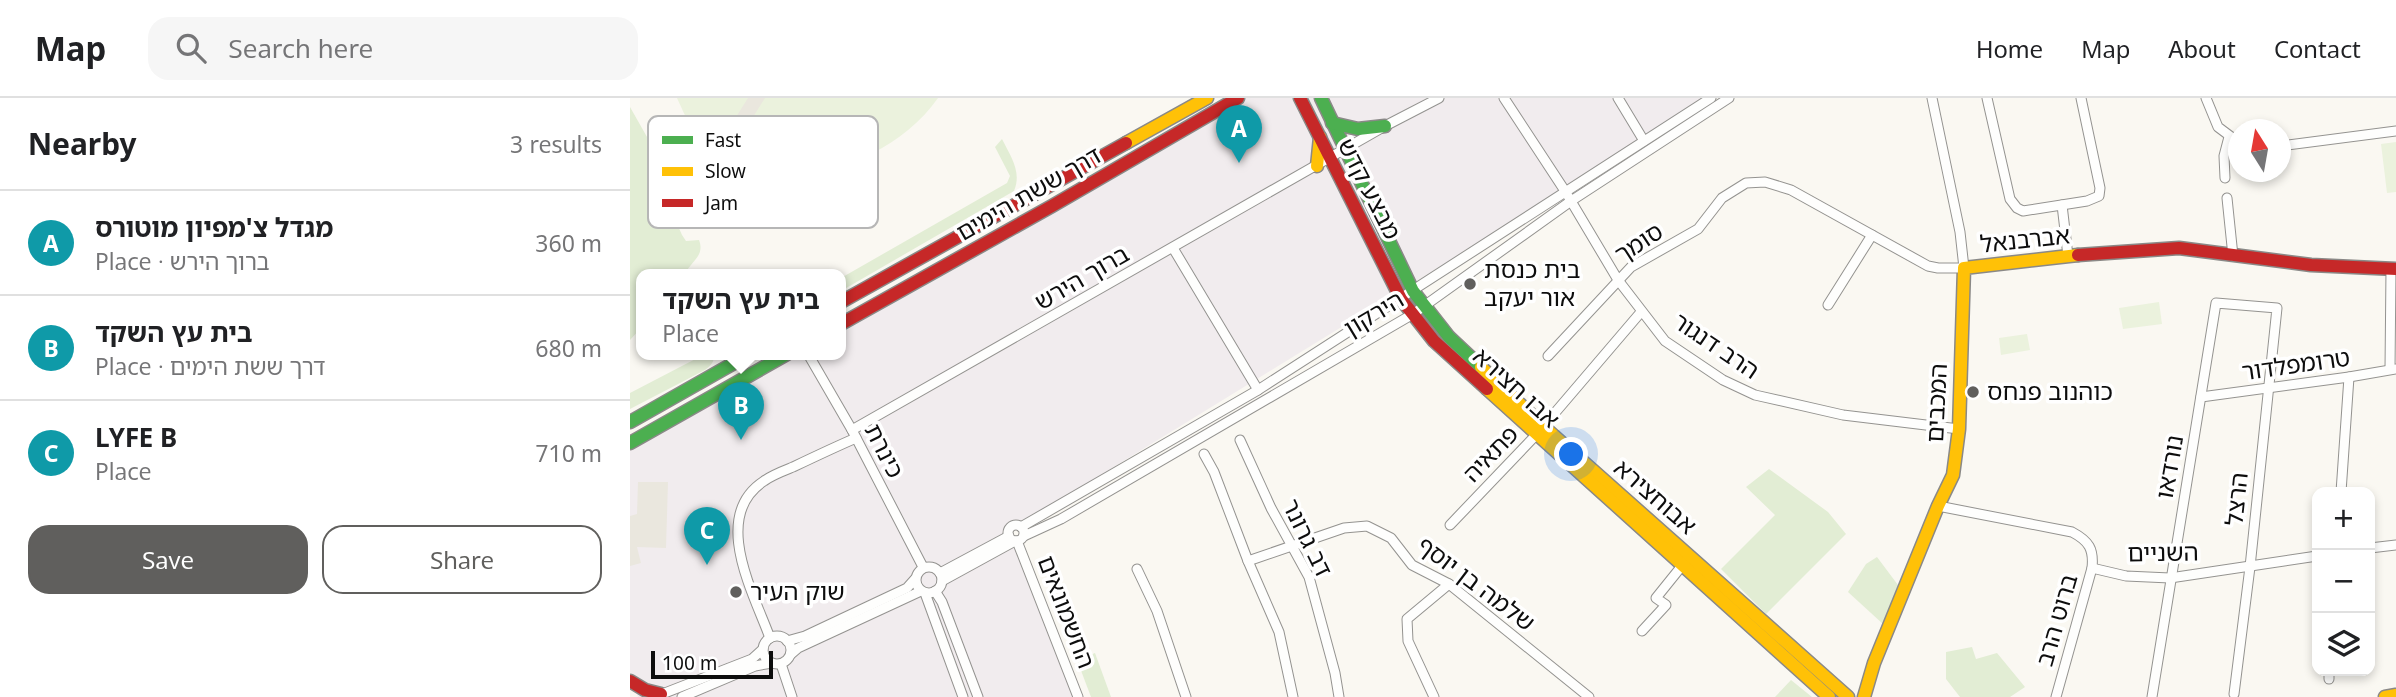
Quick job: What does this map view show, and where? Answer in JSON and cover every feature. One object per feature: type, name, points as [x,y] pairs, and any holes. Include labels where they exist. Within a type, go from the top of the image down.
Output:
[{"type":"street","name":"דרך ששת הימים","points":[[846,299],[1207,98]]},
{"type":"street","name":"דרך ששת הימים","points":[[846,321],[1238,98]]},
{"type":"street","name":"מבצע קדש","points":[[1300,98],[1401,299]]},
{"type":"street","name":"מבצע קדש","points":[[1321,98],[1413,291]]},
{"type":"street","name":"ברוך הירש","points":[[770,638],[740,557],[736,536],[748,495],[764,480],[854,434],[1385,126],[1439,98]]},
{"type":"street","name":"הרב דנגור","points":[[1504,98],[1565,191],[1618,280],[1665,341],[1723,380],[1755,396],[1843,415],[1959,429]]},
{"type":"street","points":[[1618,98],[1644,141]]},
{"type":"street","name":"הירקון","points":[[941,577],[1017,536],[1258,390],[1711,98]]},
{"type":"street","name":"הירקון","points":[[1017,536],[1061,519],[1413,314],[1571,201],[1729,98]]},
{"type":"street","name":"המכבים","points":[[1864,697],[1874,663],[1953,475],[1959,429],[1964,268],[1932,98]]},
{"type":"street","points":[[1987,98],[2010,199],[2023,211],[2099,196],[2100,188],[2081,98]]},
{"type":"street","points":[[2206,98],[2218,127],[2228,134]]},
{"type":"street","points":[[1332,123],[1351,130],[1367,131],[1385,126]]},
{"type":"street","points":[[2291,145],[2396,131]]},
{"type":"street","points":[[1317,166],[1320,136]]},
{"type":"street","points":[[2225,178],[2224,156],[2228,149]]},
{"type":"street","name":"אברבנאל","points":[[1698,229],[1730,192],[1746,183],[1765,182],[1800,195],[1928,266],[1938,268],[1964,268],[2068,256],[2179,248],[2311,265],[2393,269]]},
{"type":"street","points":[[2227,198],[2233,256]]},
{"type":"street","points":[[2062,205],[2068,256]]},
{"type":"street","name":"סומך","points":[[1548,356],[1638,262],[1698,229]]},
{"type":"street","points":[[1828,305],[1872,235]]},
{"type":"street","points":[[1173,248],[1258,390]]},
{"type":"street","points":[[2393,269],[2393,369]]},
{"type":"street","points":[[1413,291],[1449,337],[1540,431]]},
{"type":"street","name":"אבו חצירא","points":[[1401,299],[1434,341],[1686,561],[1829,697]]},
{"type":"street","name":"נורדאו","points":[[2152,697],[2216,303],[2277,308]]},
{"type":"street","name":"הרצל","points":[[2234,694],[2277,308]]},
{"type":"street","name":"פתאיה","points":[[1450,525],[1540,431],[1641,312]]},
{"type":"street","points":[[630,422],[739,360]]},
{"type":"street","points":[[630,443],[777,360]]},
{"type":"street","name":"כינרת","points":[[811,360],[854,434],[923,567]]},
{"type":"street","name":"טרומפלדור","points":[[2201,397],[2393,369]]},
{"type":"street","points":[[2341,487],[2349,377]]},
{"type":"street","name":"דב גרונר","points":[[1241,440],[1271,508],[1309,577],[1339,697]]},
{"type":"street","points":[[1204,454],[1214,472],[1279,632],[1293,697]]},
{"type":"street","name":"ברוט הרב","points":[[1938,506],[2072,532],[2090,545],[2094,556],[2092,568],[2056,697]]},
{"type":"street","name":"שלמה בן יוסף","points":[[1248,561],[1344,528],[1367,526],[1391,538],[1412,565],[1449,584],[1589,697]]},
{"type":"street","name":"החשמונאים","points":[[1017,536],[1078,697]]},
{"type":"street","points":[[2375,547],[2396,545]]},
{"type":"street","name":"השניים","points":[[2092,568],[2126,576],[2170,578],[2312,557]]},
{"type":"street","points":[[1642,631],[1666,605],[1656,597],[1686,561]]},
{"type":"street","name":"אבוחצירא","points":[[1686,561],[1848,697]]},
{"type":"street","points":[[935,591],[941,577],[933,567],[923,567],[917,572],[916,586],[923,592],[963,697]]},
{"type":"street","points":[[1137,569],[1157,611],[1186,697]]},
{"type":"street","points":[[630,681],[657,696],[752,659],[770,638],[787,640],[805,636],[907,588],[915,579]]},
{"type":"street","points":[[1434,697],[1408,642],[1408,619],[1449,584]]},
{"type":"street","points":[[682,697],[755,666],[776,663],[798,648],[923,592],[935,591]]},
{"type":"street","points":[[935,591],[942,602],[978,697]]},
{"type":"street","points":[[787,640],[791,654]]},
{"type":"street","points":[[763,649],[765,657],[776,663],[792,697]]},
{"type":"street","points":[[630,688],[633,697]]},
{"type":"street","points":[[2385,697],[2396,695]]},
{"type":"shaded area","points":[[748,98],[765,98],[754,116],[737,116]]},
{"type":"shaded area","points":[[1246,98],[1714,98],[1065,497],[1007,529],[1077,697],[638,697],[630,672],[630,447],[783,360],[846,360],[846,325]]},
{"type":"shaded area","points":[[638,482],[668,482],[666,548],[637,547],[641,563],[630,566],[630,516],[637,514]]},
{"type":"green space","points":[[677,98],[938,98],[923,117],[878,150],[878,116],[685,116]]},
{"type":"green space","points":[[630,107],[648,139],[648,228],[679,228],[686,241],[699,240],[700,250],[688,269],[636,269],[636,333],[630,340]]},
{"type":"green space","points":[[1002,139],[1012,158],[1017,177],[1014,191],[846,288],[846,275],[1007,183],[1010,176],[995,147]]},
{"type":"green space","points":[[2396,142],[2396,192],[2387,193],[2381,144]]},
{"type":"green space","points":[[2159,302],[2162,324],[2123,329],[2119,308]]},
{"type":"green space","points":[[2027,334],[2030,350],[2001,355],[1999,338]]},
{"type":"green space","points":[[693,360],[713,360],[705,370],[630,409],[630,393]]},
{"type":"green space","points":[[1769,469],[1828,512],[1846,534],[1766,614],[1721,569],[1775,515],[1746,487]]},
{"type":"green space","points":[[1877,557],[1898,585],[1883,624],[1848,592],[1866,564]]},
{"type":"green space","points":[[1972,647],[1976,659],[1997,653],[2025,687],[2010,697],[1960,697],[1946,679],[1946,652]]},
{"type":"green space","points":[[1095,653],[1111,697],[1091,697],[1077,660]]},
{"type":"green space","points":[[1791,680],[1812,697],[1775,697]]},
{"type":"traffic: fast","points":[[1321,98],[1413,291],[1449,337],[1481,367]]},
{"type":"traffic: fast","points":[[1332,123],[1358,129],[1385,126]]},
{"type":"traffic: fast","points":[[630,422],[739,360]]},
{"type":"traffic: fast","points":[[630,443],[776,360]]},
{"type":"traffic: slow","points":[[1126,143],[1207,98]]},
{"type":"traffic: slow","points":[[1317,166],[1320,137]]},
{"type":"traffic: slow","points":[[1864,697],[1874,663],[1953,475],[1959,429],[1964,268],[2078,255]]},
{"type":"traffic: slow","points":[[1481,367],[1544,427],[1848,697]]},
{"type":"traffic: slow","points":[[1487,389],[1829,697]]},
{"type":"traffic: slow","points":[[2385,697],[2396,695]]},
{"type":"traffic: jam","points":[[846,321],[1238,98]]},
{"type":"traffic: jam","points":[[1300,98],[1401,299],[1434,341],[1487,389]]},
{"type":"traffic: jam","points":[[846,299],[1126,143]]},
{"type":"traffic: jam","points":[[2078,255],[2179,248],[2311,265],[2396,269]]},
{"type":"traffic: jam","points":[[630,681],[645,690],[661,694]]},
{"type":"place","name":"מגדל צ'מפיון מוטורס","points":[[1239,163]]},
{"type":"place","name":"בית כנסת אור יעקב","points":[[1470,284]]},
{"type":"place","name":"כוהנוב פנחס","points":[[1973,392]]},
{"type":"place","name":"בית עץ השקד","points":[[741,440]]},
{"type":"place","name":"LYFE B","points":[[707,565]]},
{"type":"place","name":"שוק העיר","points":[[736,592]]}]
